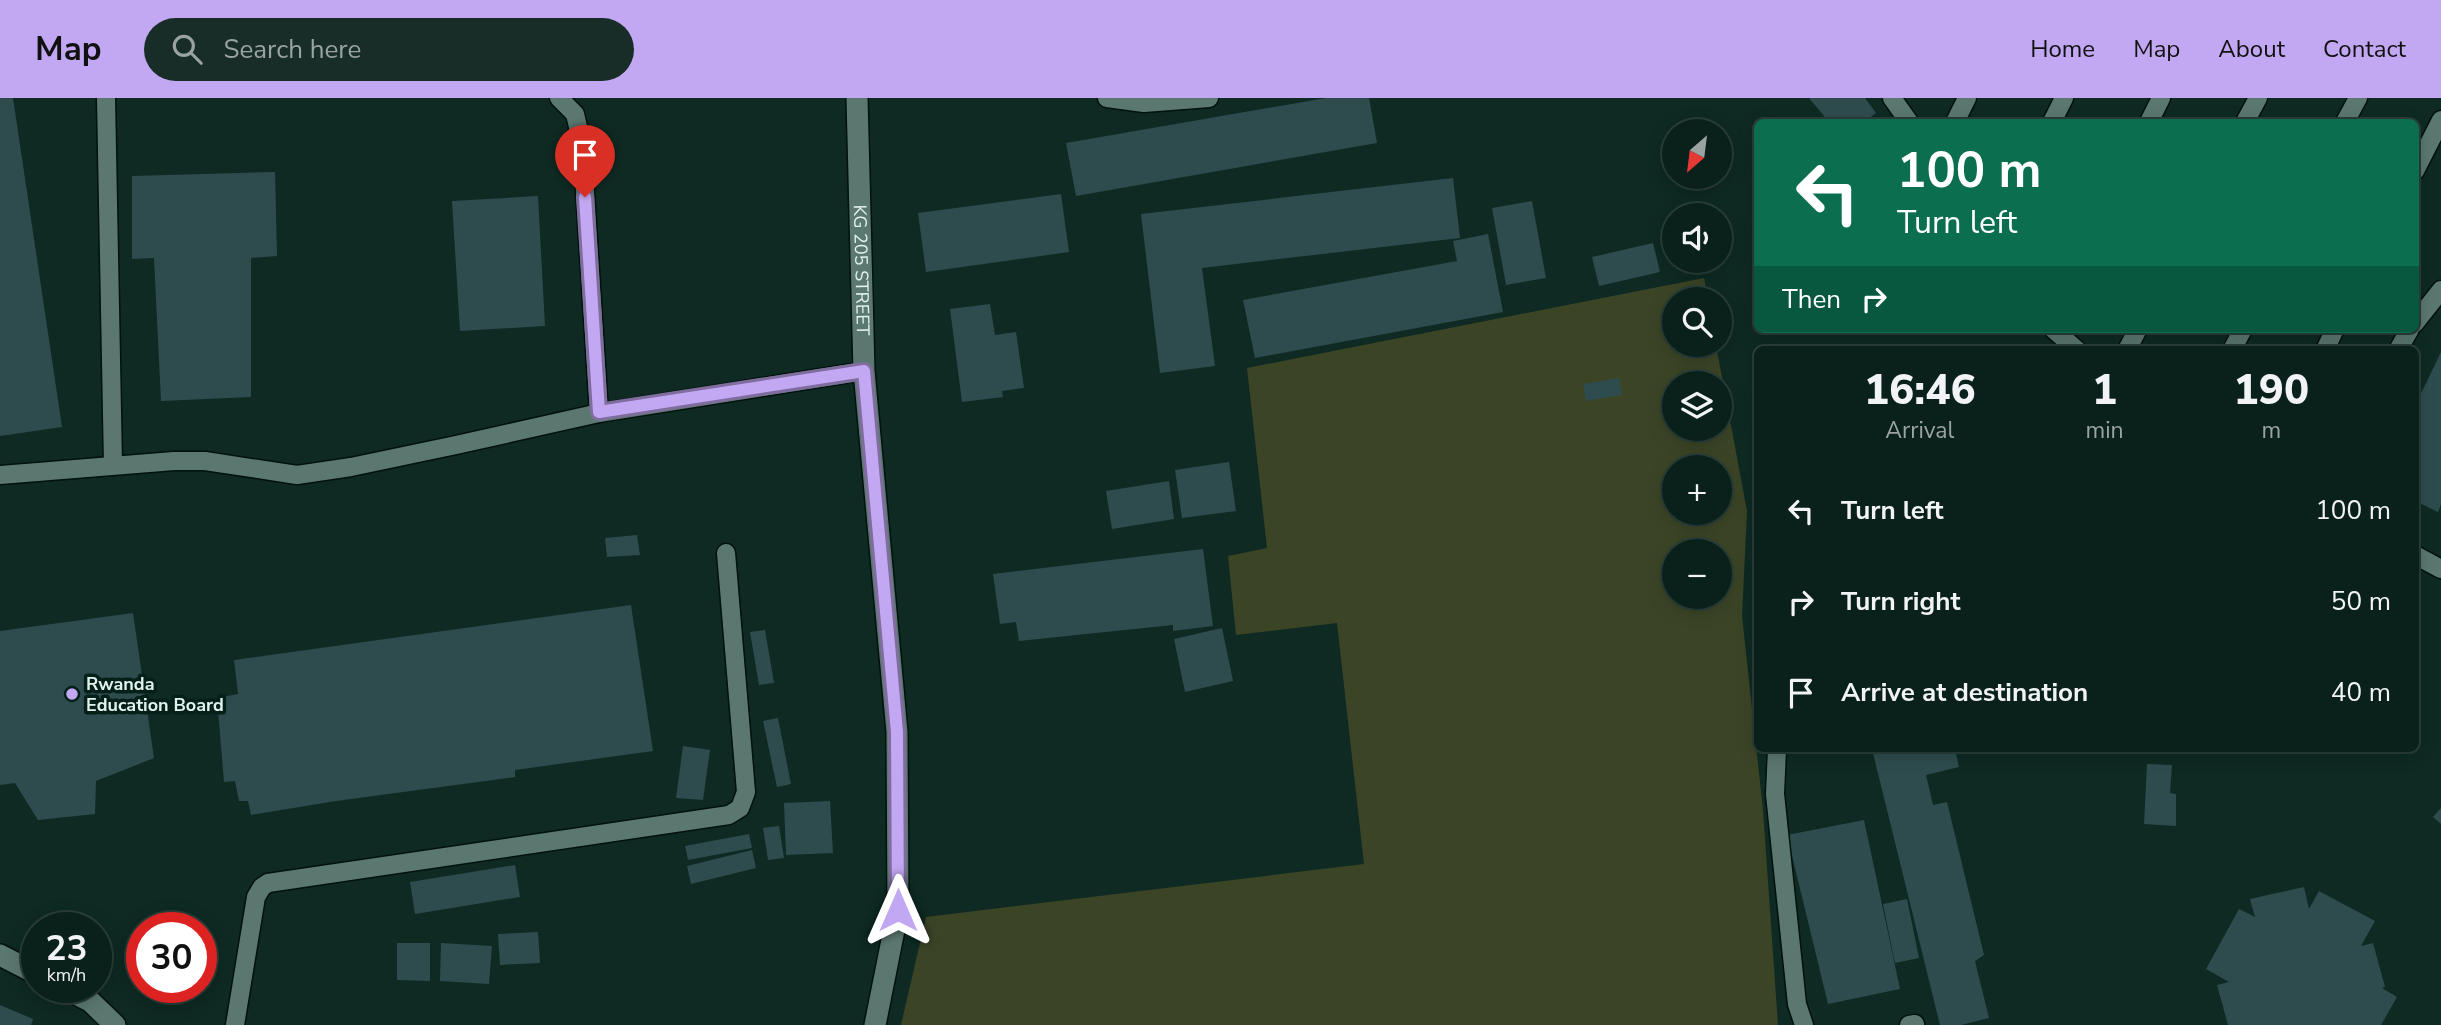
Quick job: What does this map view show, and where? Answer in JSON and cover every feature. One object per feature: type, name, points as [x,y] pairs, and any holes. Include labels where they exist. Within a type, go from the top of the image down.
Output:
[{"type":"street","name":"KG 205 STREET","points":[[857,98],[864,371],[897,732],[898,910],[875,1025]]},
{"type":"street","points":[[0,955],[21,966]]},
{"type":"street","points":[[92,1003],[115,1025]]},
{"type":"lane","points":[[106,98],[113,465]]},
{"type":"lane","points":[[559,98],[575,114],[582,144],[599,412]]},
{"type":"lane","points":[[1107,98],[1144,103],[1209,98]]},
{"type":"lane","points":[[1892,98],[1907,119]]},
{"type":"lane","points":[[1956,119],[1967,98]]},
{"type":"lane","points":[[2054,119],[2064,98]]},
{"type":"lane","points":[[2150,119],[2161,98]]},
{"type":"lane","points":[[2247,119],[2258,98]]},
{"type":"lane","points":[[2348,119],[2358,98]]},
{"type":"lane","points":[[2419,162],[2441,120]]},
{"type":"lane","points":[[2419,318],[2441,290]]},
{"type":"lane","points":[[2058,333],[2072,346]]},
{"type":"lane","points":[[0,475],[113,465],[205,461],[296,475],[351,467],[599,412],[864,371]]},
{"type":"lane","points":[[235,1025],[256,897],[258,891],[268,883],[729,815],[740,808],[746,792],[726,553]]},
{"type":"lane","points":[[2419,557],[2441,569]]},
{"type":"lane","points":[[1777,752],[1775,794],[1797,1004],[1804,1025]]},
{"type":"green space","points":[[1704,278],[1706,287],[1662,287],[1662,357],[1718,357],[1721,371],[1662,371],[1662,441],[1732,441],[1732,431],[1747,511],[1742,616],[1754,727],[1754,752],[1757,752],[1763,810],[1778,1025],[901,1025],[926,917],[1364,864],[1337,623],[1236,635],[1228,556],[1267,548],[1247,368]]},
{"type":"building","points":[[0,98],[13,98],[62,427],[0,436]]},
{"type":"building","points":[[1326,98],[1369,98],[1377,143],[1076,196],[1066,143]]},
{"type":"building","points":[[1809,98],[1865,98],[1876,113],[1868,119],[1826,119]]},
{"type":"building","points":[[275,172],[277,256],[251,258],[251,397],[161,401],[154,258],[132,259],[132,176]]},
{"type":"building","points":[[1453,178],[1460,238],[1202,268],[1215,366],[1160,373],[1141,214]]},
{"type":"building","points":[[1061,194],[1069,252],[926,272],[918,213]]},
{"type":"building","points":[[538,196],[545,326],[460,331],[452,201]]},
{"type":"building","points":[[1532,201],[1546,278],[1506,285],[1492,208]]},
{"type":"building","points":[[1488,234],[1503,312],[1255,358],[1243,300],[1457,261],[1453,241]]},
{"type":"building","points":[[1653,243],[1660,272],[1599,286],[1592,257]]},
{"type":"building","points":[[990,304],[995,335],[1016,332],[1024,388],[1002,391],[1003,397],[962,402],[950,309]]},
{"type":"building","points":[[2441,352],[2441,504],[2438,512],[2419,503],[2419,398]]},
{"type":"building","points":[[1619,378],[1622,395],[1586,401],[1583,384]]},
{"type":"building","points":[[1229,462],[1236,511],[1182,518],[1175,470]]},
{"type":"building","points":[[1169,481],[1174,519],[1112,529],[1106,491]]},
{"type":"building","points":[[637,535],[640,555],[607,557],[605,538]]},
{"type":"building","points":[[1203,549],[1213,626],[1173,631],[1173,625],[1019,641],[1016,622],[1000,624],[993,574]]},
{"type":"building","points":[[631,605],[653,751],[515,770],[515,777],[251,815],[248,801],[239,801],[235,781],[224,782],[217,698],[238,694],[234,660]]},
{"type":"building","name":"Rwanda Education Board","points":[[133,613],[154,758],[96,781],[95,814],[38,820],[15,783],[0,785],[0,631]]},
{"type":"building","points":[[1222,628],[1233,681],[1185,692],[1174,639]]},
{"type":"building","points":[[765,630],[774,683],[759,685],[750,632]]},
{"type":"building","points":[[778,718],[791,784],[777,787],[763,721]]},
{"type":"building","points":[[683,746],[710,750],[703,800],[676,798]]},
{"type":"building","points":[[1873,752],[1956,752],[1959,767],[1926,775],[1933,805],[1947,802],[1984,955],[1975,961],[1989,1018],[1961,1025],[1940,1025]]},
{"type":"building","points":[[2147,764],[2172,765],[2170,793],[2176,794],[2176,826],[2144,824]]},
{"type":"building","points":[[830,801],[833,853],[786,855],[784,803]]},
{"type":"building","points":[[2441,808],[2441,824],[2433,817]]},
{"type":"building","points":[[1864,820],[1900,989],[1828,1004],[1787,835]]},
{"type":"building","points":[[779,826],[784,858],[768,860],[763,828]]},
{"type":"building","points":[[749,834],[752,848],[688,860],[685,846]]},
{"type":"building","points":[[752,850],[756,868],[691,884],[687,866]]},
{"type":"building","points":[[515,865],[520,897],[415,914],[410,882]]},
{"type":"building","points":[[2304,887],[2309,909],[2319,891],[2375,921],[2361,946],[2373,943],[2385,987],[2382,988],[2397,997],[2381,1025],[2228,1025],[2217,985],[2229,982],[2206,969],[2239,909],[2255,917],[2250,899]]},
{"type":"building","points":[[1907,899],[1919,958],[1895,963],[1883,904]]},
{"type":"building","points":[[538,932],[540,963],[500,965],[498,934]]},
{"type":"building","points":[[397,943],[430,943],[430,981],[397,980]]},
{"type":"building","points":[[441,943],[492,946],[489,984],[440,981]]},
{"type":"building","points":[[0,1005],[33,1019],[31,1025],[0,1025]]},
{"type":"place","name":"Rwanda Education Board","points":[[72,694]]},
{"type":"route","points":[[585,197],[599,412],[864,371],[897,732],[898,910]]}]
